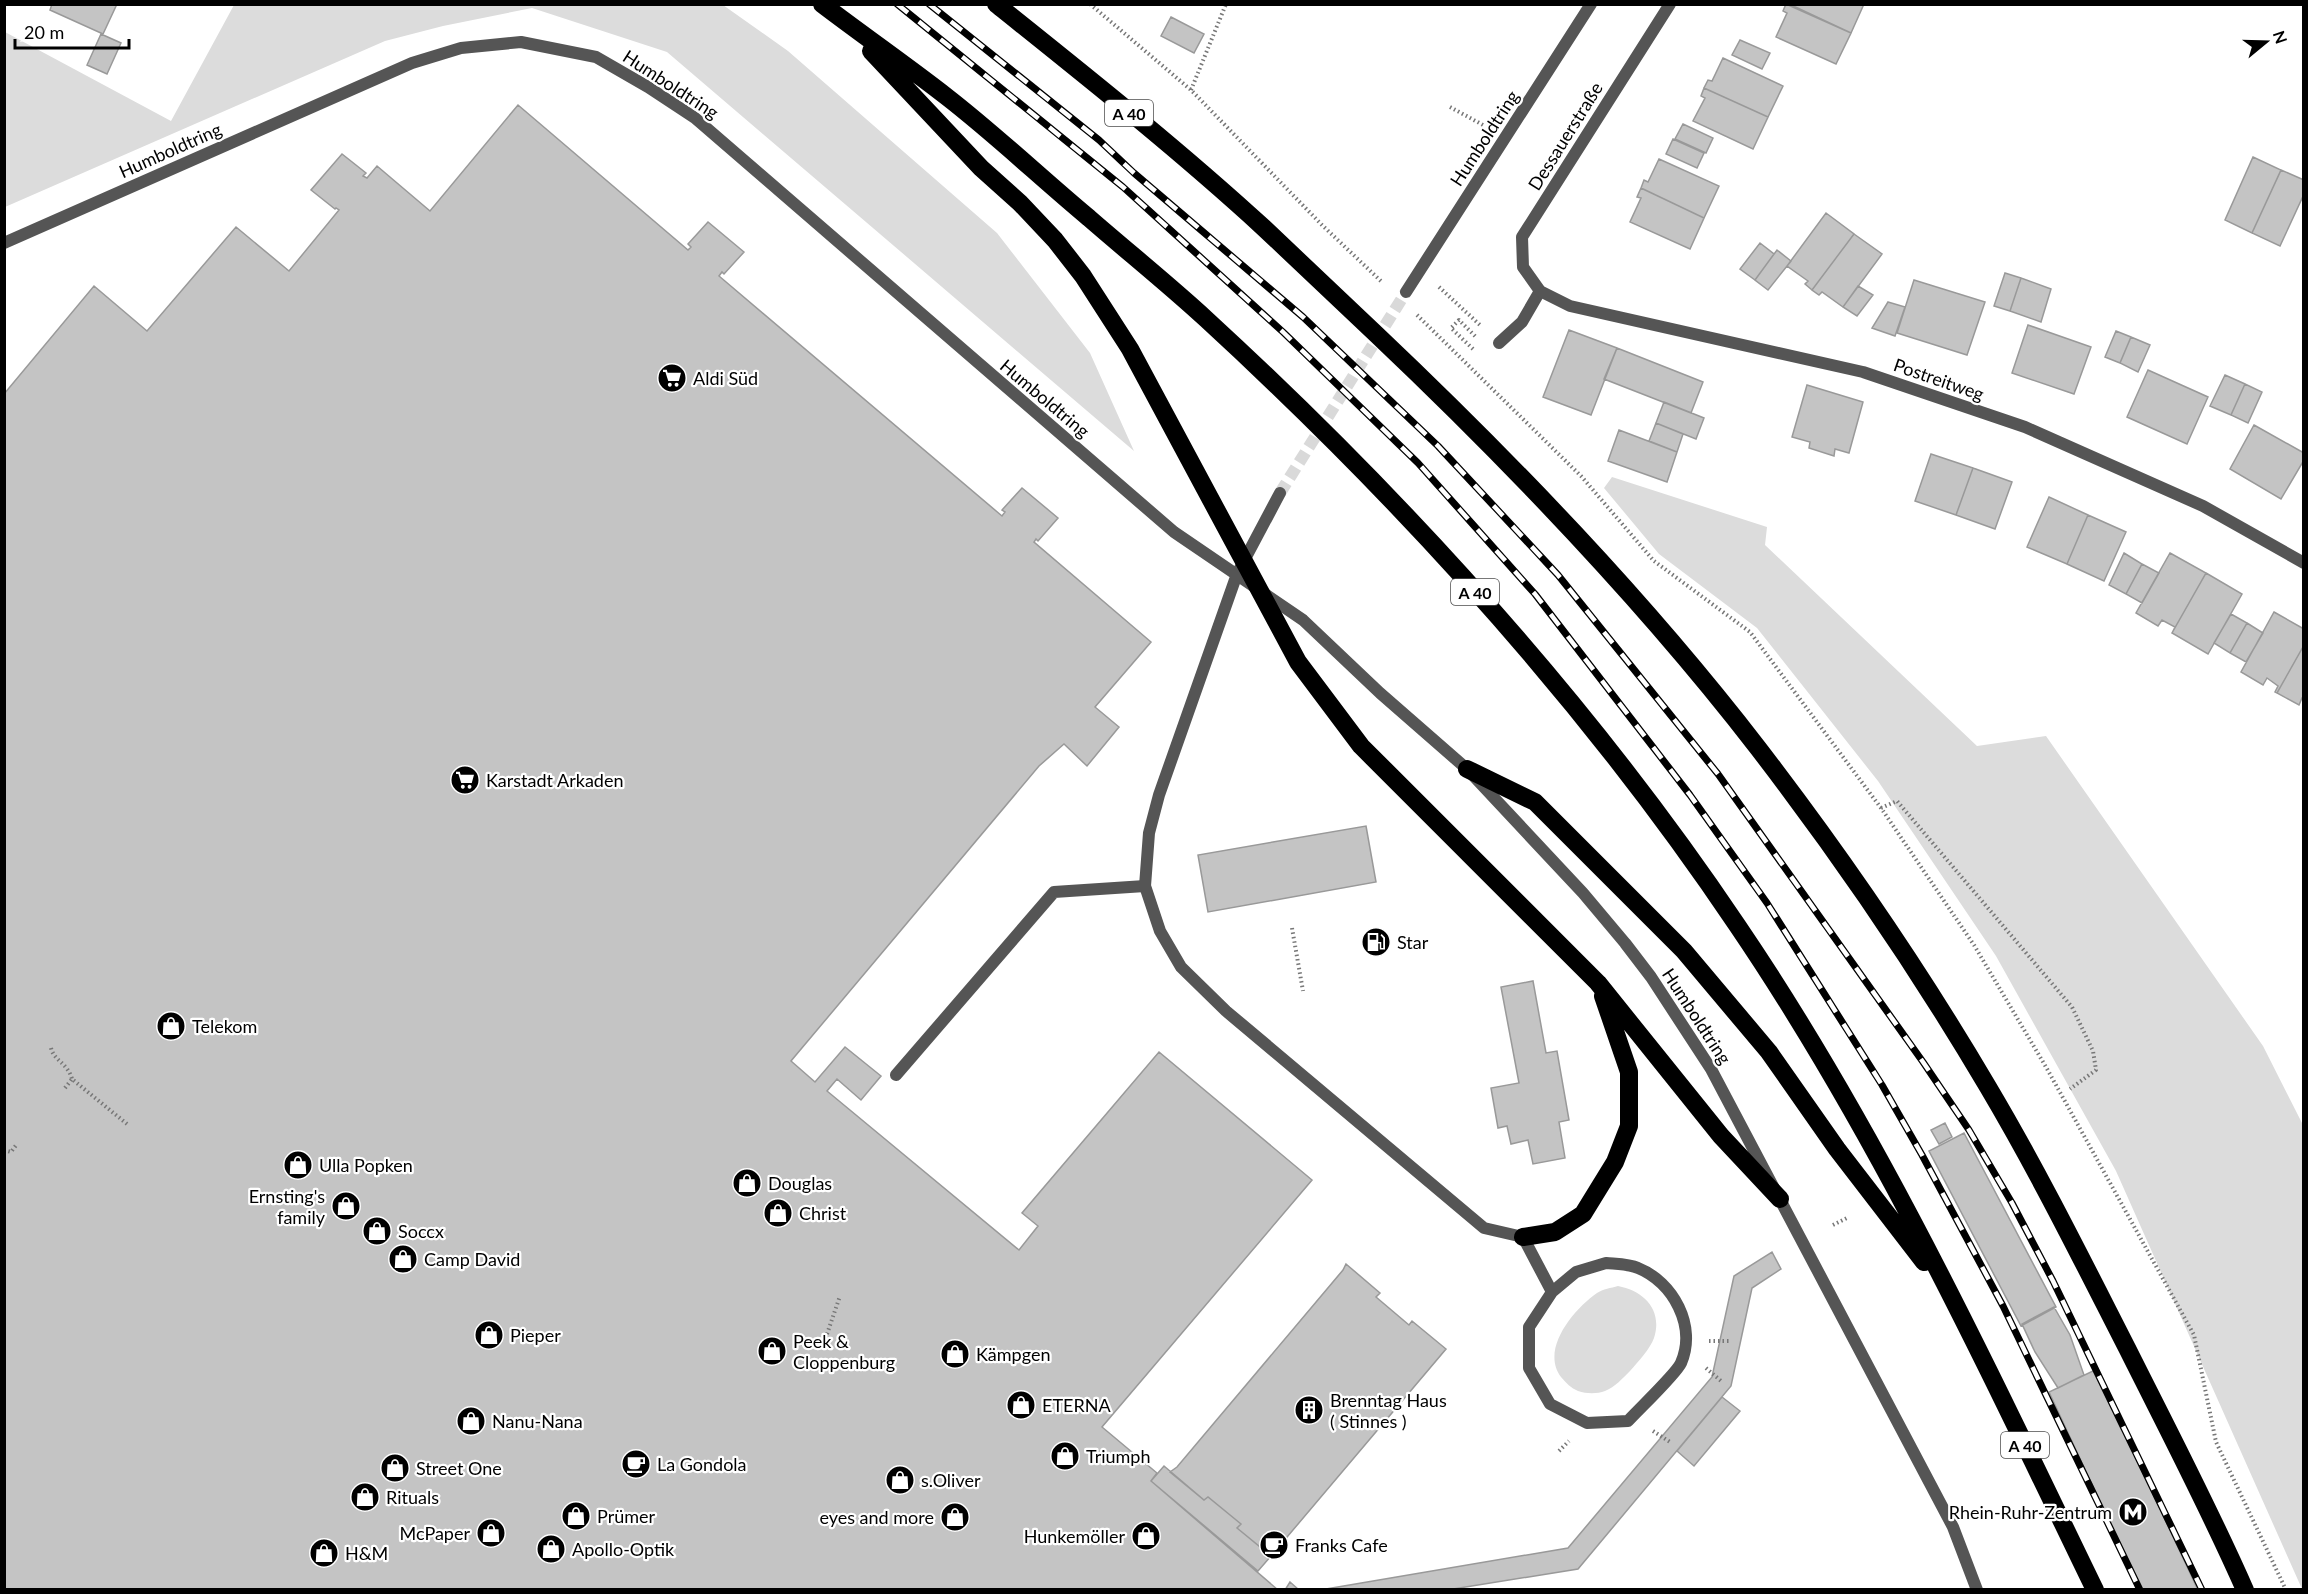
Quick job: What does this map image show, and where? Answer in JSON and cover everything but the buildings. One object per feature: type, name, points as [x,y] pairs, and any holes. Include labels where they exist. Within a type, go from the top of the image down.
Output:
[{"type":"highway","name":"A 40","points":[[822,4],[951,100],[1204,316],[1315,422],[1382,491],[1503,621],[1583,717],[1659,815],[1737,925],[1808,1035],[1866,1134],[1955,1301],[2095,1590]]},
{"type":"highway","name":"A 40","points":[[996,4],[1085,75],[1260,225],[1469,422],[1590,549],[1679,651],[1758,748],[1835,852],[1918,974],[1989,1089],[2049,1197],[2212,1516],[2246,1590]]},
{"type":"highway","points":[[839,17],[981,168],[1020,203],[1055,240],[1083,276],[1130,350],[1298,662],[1361,746],[1598,983],[1721,1136],[1780,1199]]},
{"type":"highway","points":[[1467,769],[1534,802],[1684,951],[1769,1052],[1837,1149],[1955,1301]]},
{"type":"highway","points":[[1523,1237],[1555,1232],[1583,1214],[1615,1162],[1629,1126],[1629,1072],[1598,983]]},
{"type":"street","name":"Humboldtring","points":[[1406,291],[1591,4]]},
{"type":"street","name":"Dessauerstraße","points":[[1540,291],[1523,267],[1522,237],[1670,4]]},
{"type":"street","name":"Humboldtring","points":[[4,243],[412,63],[461,48],[521,42],[596,57],[696,118],[1174,532],[1303,620],[1380,693],[1467,769],[1583,893],[1651,977],[1712,1070],[1953,1527],[1977,1590]]},
{"type":"street","points":[[1498,343],[1522,322],[1540,291]]},
{"type":"street","name":"Postreitweg","points":[[1540,291],[1570,306],[1863,372],[2025,427],[2203,506],[2304,563]]},
{"type":"street","points":[[1280,493],[1237,574],[1159,795],[1149,832],[1145,886],[1160,931],[1180,967],[1226,1011],[1484,1228],[1523,1237],[1552,1292]]},
{"type":"street","points":[[896,1075],[1054,892],[1145,886]]},
{"type":"street","points":[[1606,1263],[1637,1267],[1664,1284],[1681,1310],[1686,1341],[1681,1364],[1628,1421],[1587,1424],[1550,1404],[1529,1368],[1529,1327],[1552,1292],[1576,1272],[1606,1263]]},
{"type":"path","points":[[1090,4],[1191,90],[1322,225],[1389,289]]},
{"type":"path","points":[[1191,90],[1226,4]]},
{"type":"path","points":[[1450,107],[1506,137]]},
{"type":"path","points":[[1420,270],[1498,343]]},
{"type":"path","points":[[1415,313],[1474,369]]},
{"type":"path","points":[[1462,324],[1459,320],[1451,328],[1479,355]]},
{"type":"path","points":[[1881,807],[1897,801],[2072,1007],[2093,1051],[2096,1070],[2070,1089]]},
{"type":"path","points":[[1292,928],[1303,991]]},
{"type":"path","points":[[51,1048],[53,1054],[69,1068],[72,1079],[127,1124]]},
{"type":"path","points":[[65,1088],[72,1079]]},
{"type":"path","points":[[4,1150],[11,1152],[17,1144]]},
{"type":"path","points":[[1833,1225],[1849,1217]]},
{"type":"path","points":[[827,1334],[840,1296]]},
{"type":"shaded area","points":[[234,5],[723,5],[788,51],[997,233],[1090,353],[1134,451],[667,52],[532,8],[443,26],[385,41],[5,207],[5,32],[171,121]]},
{"type":"shaded area","points":[[1612,477],[1767,527],[1765,545],[1977,746],[2046,736],[2263,1046],[2303,1125],[2303,1589],[2116,1171],[1996,956],[1878,781],[1757,628],[1659,554],[1604,488]]},
{"type":"shaded area","points":[[1618,1286],[1636,1292],[1649,1303],[1656,1319],[1654,1338],[1640,1360],[1625,1377],[1612,1387],[1595,1393],[1578,1391],[1561,1377],[1556,1366],[1557,1342],[1570,1319],[1588,1300],[1599,1292]]},
{"type":"tunnel","points":[[1280,493],[1406,292]]},
{"type":"railway","points":[[897,4],[1123,187],[1283,332],[1418,463],[1535,594],[1690,795],[1767,903],[1882,1085],[2003,1306],[2140,1590]]},
{"type":"railway","points":[[929,4],[1099,140],[1134,173],[1303,317],[1438,446],[1558,575],[1718,774],[1969,1130],[2012,1203],[2053,1281],[2202,1590]]},
{"type":"place","name":"Aldi Süd","points":[[672,378]]},
{"type":"place","name":"Karstadt Arkaden","points":[[465,780]]},
{"type":"place","name":"Star","points":[[1376,942]]},
{"type":"place","name":"Telekom","points":[[171,1026]]},
{"type":"place","name":"Ulla Popken","points":[[298,1165]]},
{"type":"place","name":"Douglas","points":[[747,1183]]},
{"type":"place","name":"Ernsting's family","points":[[346,1206]]},
{"type":"place","name":"Christ","points":[[778,1213]]},
{"type":"place","name":"Soccx","points":[[377,1231]]},
{"type":"place","name":"Camp David","points":[[403,1259]]},
{"type":"place","name":"Pieper","points":[[489,1335]]},
{"type":"place","name":"Peek & Cloppenburg","points":[[772,1351]]},
{"type":"place","name":"Kämpgen","points":[[955,1354]]},
{"type":"place","name":"ETERNA","points":[[1021,1405]]},
{"type":"place","name":"Brenntag Haus ( Stinnes )","points":[[1309,1410]]},
{"type":"place","name":"Nanu-Nana","points":[[471,1421]]},
{"type":"place","name":"Triumph","points":[[1065,1456]]},
{"type":"place","name":"La Gondola","points":[[636,1464]]},
{"type":"place","name":"Street One","points":[[395,1468]]},
{"type":"place","name":"s.Oliver","points":[[900,1480]]},
{"type":"place","name":"Rituals","points":[[365,1497]]},
{"type":"place","name":"Rhein-Ruhr-Zentrum","points":[[2133,1512]]},
{"type":"place","name":"Prümer","points":[[576,1516]]},
{"type":"place","name":"eyes and more","points":[[955,1517]]},
{"type":"place","name":"McPaper","points":[[491,1533]]},
{"type":"place","name":"Hunkemöller","points":[[1146,1536]]},
{"type":"place","name":"Franks Cafe","points":[[1274,1545]]},
{"type":"place","name":"Apollo-Optik","points":[[551,1549]]},
{"type":"place","name":"H&M","points":[[324,1553]]}]
